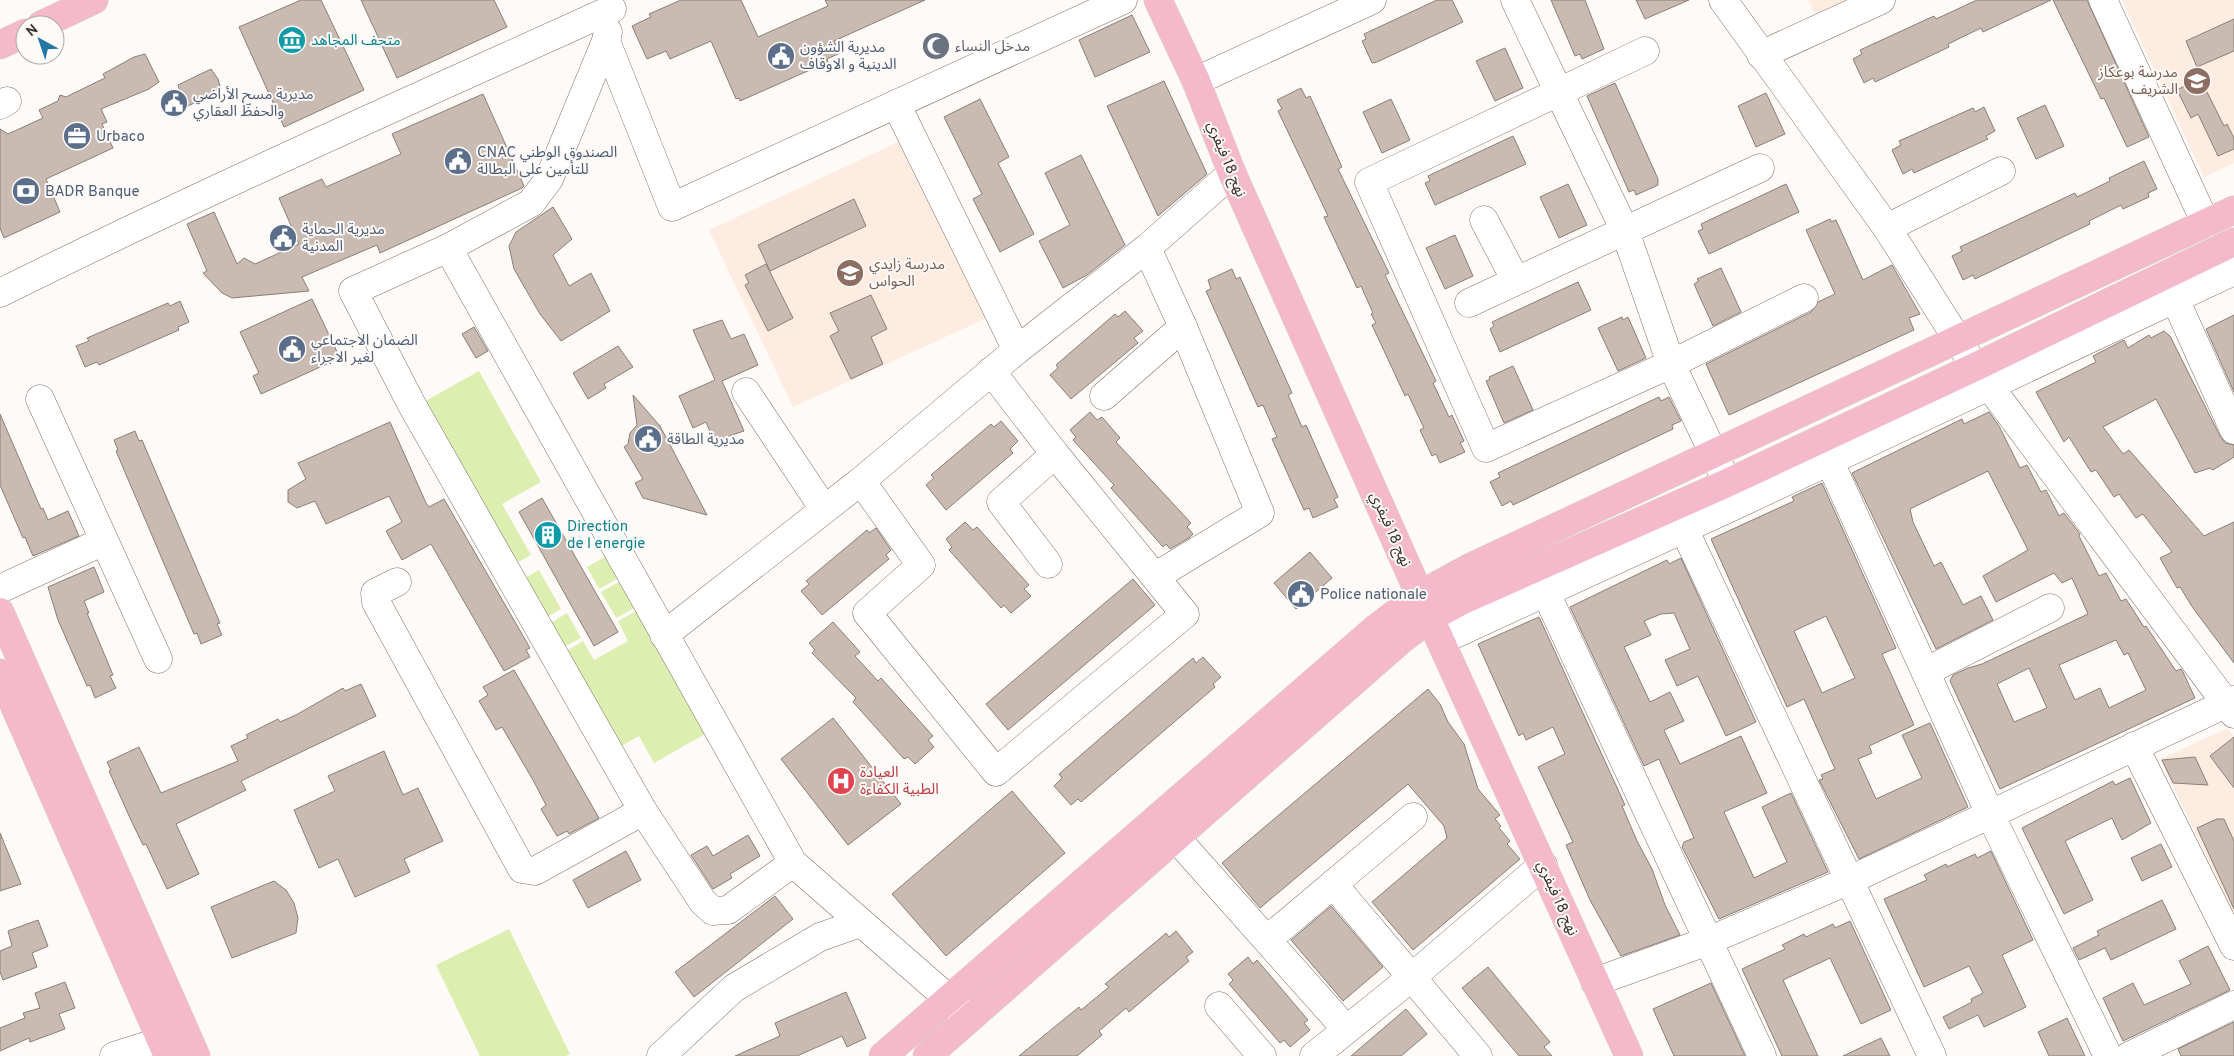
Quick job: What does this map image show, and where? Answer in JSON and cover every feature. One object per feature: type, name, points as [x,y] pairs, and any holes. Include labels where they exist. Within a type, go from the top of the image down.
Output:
[{"type":"main road","name":"نهج 18 فيفري","points":[[1158,0],[1196,81],[1232,173],[1629,1056]]},
{"type":"main road","points":[[61,15],[90,1]]},
{"type":"main road","points":[[0,45],[15,38]]},
{"type":"main road","points":[[884,1056],[1375,629],[1431,617],[1469,568],[2234,210]]},
{"type":"main road","points":[[926,1056],[1401,640],[1431,617],[1468,598],[1732,493],[1982,376],[2234,242]]},
{"type":"main road","points":[[0,612],[196,1056]]},
{"type":"main road","points":[[0,673],[165,1048]]},
{"type":"street","points":[[606,41],[672,206],[1123,0]]},
{"type":"street","points":[[1196,81],[1372,0]]},
{"type":"street","points":[[1515,0],[1625,231],[1671,364],[1732,493]]},
{"type":"street","points":[[1595,982],[1708,941],[1850,880],[2134,746],[2231,706],[1982,376],[1887,228],[1761,55],[1724,0]]},
{"type":"street","points":[[1761,55],[1882,0]]},
{"type":"street","points":[[2103,0],[2206,224]]},
{"type":"street","points":[[610,4],[606,41],[549,180],[541,192],[531,203],[448,248],[353,291],[412,405],[643,811],[703,902],[713,911],[728,910],[793,863]]},
{"type":"street","points":[[0,294],[81,253],[610,4]]},
{"type":"street","points":[[1645,51],[1369,182],[1486,448],[1671,364],[1804,298]]},
{"type":"street","points":[[896,104],[1017,350]]},
{"type":"street","points":[[1469,303],[1760,168]]},
{"type":"street","points":[[1887,228],[2001,171]]},
{"type":"street","points":[[664,635],[861,481],[991,371],[1146,248],[1232,173]]},
{"type":"street","points":[[1484,220],[1516,281]]},
{"type":"street","points":[[448,248],[793,863],[950,1000],[968,1021]]},
{"type":"street","points":[[1146,248],[1183,327],[1260,513],[1156,576]]},
{"type":"street","points":[[1431,617],[1545,591],[1684,529],[1732,493],[1829,460],[1982,376],[2175,299],[2234,271]]},
{"type":"street","points":[[2175,299],[2234,430]]},
{"type":"street","points":[[1104,396],[1183,327]]},
{"type":"street","points":[[861,481],[921,564],[867,613],[996,772],[1185,614],[1055,454],[991,371]]},
{"type":"street","points":[[746,392],[824,510]]},
{"type":"street","points":[[40,399],[158,659]]},
{"type":"street","points":[[1048,564],[1002,502],[1055,454]]},
{"type":"street","points":[[1829,460],[1927,671],[1990,814],[2108,1056]]},
{"type":"street","points":[[1684,529],[1932,1056]]},
{"type":"street","points":[[0,589],[104,542]]},
{"type":"street","points":[[397,582],[375,593],[376,602],[522,869],[535,871],[643,811]]},
{"type":"street","points":[[1545,591],[1762,1056]]},
{"type":"street","points":[[1927,671],[2050,608]]},
{"type":"street","points":[[2134,746],[2234,946]]},
{"type":"street","points":[[1268,939],[1413,817]]},
{"type":"street","points":[[1176,838],[1268,939],[1346,1029]]},
{"type":"street","points":[[1314,1056],[1412,977],[1543,865]]},
{"type":"street","points":[[1334,884],[1478,1056]]},
{"type":"street","points":[[661,1056],[734,988],[820,937],[860,923]]},
{"type":"street","points":[[2129,1056],[2234,1005]]},
{"type":"street","points":[[1219,1006],[1262,1056]]},
{"type":"street","points":[[114,1056],[165,1048]]},
{"type":"shaded area","points":[[1808,0],[1846,0],[1815,14]]},
{"type":"shaded area","name":"مدرسة بوعكاز الشريف","points":[[2122,0],[2234,0],[2234,163],[2204,177]]},
{"type":"shaded area","name":"مدرسة زايدي الحواس","points":[[905,139],[991,316],[793,407],[709,230]]},
{"type":"shaded area","points":[[2228,728],[2234,737],[2234,914],[2160,759]]},
{"type":"green space","points":[[479,371],[541,482],[502,504],[531,555],[513,565],[422,403]]},
{"type":"green space","points":[[605,557],[617,579],[599,589],[587,567]]},
{"type":"green space","points":[[539,570],[561,609],[543,619],[521,580]]},
{"type":"green space","points":[[619,582],[634,608],[616,618],[601,592]]},
{"type":"green space","points":[[636,611],[705,734],[654,763],[639,736],[618,748],[565,652],[583,641],[594,660],[628,641],[618,621]]},
{"type":"green space","points":[[567,613],[581,638],[562,648],[549,624]]},
{"type":"green space","points":[[509,929],[570,1054],[566,1056],[480,1056],[436,965]]},
{"type":"building","name":"متحف المجاهد","points":[[301,0],[321,0],[364,90],[284,127],[239,27]]},
{"type":"building","points":[[361,0],[494,0],[507,27],[397,78]]},
{"type":"building","points":[[681,0],[741,0],[758,37],[828,6],[825,0],[925,0],[834,41],[840,53],[827,59],[828,62],[740,101],[739,98],[736,99],[711,41],[670,59],[666,51],[647,59],[632,26],[651,17],[649,14]]},
{"type":"building","points":[[1437,0],[1452,0],[1463,22],[1372,63],[1362,41],[1366,39],[1364,34]]},
{"type":"building","points":[[1551,0],[1585,0],[1604,49],[1582,59],[1580,54],[1575,56]]},
{"type":"building","points":[[1636,0],[1689,0],[1645,19]]},
{"type":"building","points":[[1977,0],[2051,0],[1983,32],[1981,28],[1948,44],[1949,47],[1875,82],[1873,78],[1864,83],[1853,59],[1862,54],[1860,50],[1934,16],[1936,19]]},
{"type":"building","points":[[2053,0],[2087,0],[2149,137],[2127,147],[2104,98],[2101,99]]},
{"type":"building","points":[[1132,15],[1150,52],[1095,77],[1079,40]]},
{"type":"building","points":[[2234,19],[2234,51],[2197,67],[2186,41]]},
{"type":"building","points":[[1505,48],[1523,88],[1495,101],[1476,61]]},
{"type":"building","points":[[145,54],[159,82],[149,89],[101,109],[107,122],[102,124],[113,148],[46,179],[60,212],[4,238],[0,228],[0,129],[8,134],[43,118],[39,110],[58,101],[60,95],[66,97],[105,78],[103,74],[134,57]]},
{"type":"building","points":[[211,69],[218,79],[221,90],[188,106],[181,96],[178,85]]},
{"type":"building","points":[[2200,78],[2224,126],[2227,124],[2234,138],[2234,149],[2218,156],[2198,114],[2191,118],[2177,90]]},
{"type":"building","points":[[1164,81],[1207,174],[1158,216],[1107,106]]},
{"type":"building","points":[[1615,83],[1658,179],[1658,185],[1636,195],[1634,190],[1629,192],[1587,96]]},
{"type":"building","points":[[1301,88],[1306,98],[1310,96],[1342,167],[1338,169],[1389,273],[1385,275],[1436,381],[1433,383],[1449,417],[1452,415],[1464,441],[1460,443],[1465,452],[1440,463],[1436,454],[1432,456],[1420,430],[1424,428],[1408,394],[1405,396],[1372,325],[1376,323],[1361,286],[1357,288],[1324,217],[1328,216],[1278,111],[1282,109],[1277,100]]},
{"type":"building","points":[[1766,93],[1785,134],[1756,147],[1738,106]]},
{"type":"building","points":[[483,94],[524,186],[522,188],[380,253],[377,245],[302,277],[309,291],[232,298],[222,293],[203,273],[207,271],[187,224],[214,212],[237,264],[244,258],[255,264],[299,244],[279,198],[322,179],[326,187],[401,154],[392,134]]},
{"type":"building","points":[[980,99],[1009,157],[998,163],[1034,234],[1000,252],[973,199],[982,194],[944,117]]},
{"type":"building","points":[[1391,99],[1410,140],[1382,153],[1363,112]]},
{"type":"building","points":[[2045,105],[2064,146],[2036,159],[2017,118]]},
{"type":"building","points":[[1984,107],[1995,131],[1986,136],[1988,139],[1914,173],[1912,169],[1903,174],[1892,150],[1901,145],[1899,141],[1973,108],[1975,112]]},
{"type":"building","points":[[1513,136],[1526,164],[1435,205],[1425,183],[1430,181],[1428,176]]},
{"type":"building","points":[[1081,155],[1125,245],[1087,275],[1063,288],[1039,241],[1070,225],[1045,173]]},
{"type":"building","points":[[2144,161],[2157,189],[2148,193],[2149,197],[2123,209],[2121,205],[2089,221],[2090,224],[1975,279],[1973,275],[1963,280],[1952,256],[1962,251],[1960,247],[2075,193],[2077,197],[2110,181],[2109,178]]},
{"type":"building","points":[[1568,184],[1587,225],[1559,238],[1540,197]]},
{"type":"building","points":[[1786,184],[1799,212],[1709,254],[1698,231],[1703,229],[1701,224]]},
{"type":"building","points":[[854,199],[866,226],[770,271],[758,245]]},
{"type":"building","points":[[553,207],[572,239],[553,255],[569,286],[591,273],[610,311],[561,341],[540,314],[514,269],[509,246],[516,232]]},
{"type":"building","points":[[1830,219],[1831,222],[1836,220],[1863,280],[1892,265],[1920,314],[1909,318],[1914,330],[1729,415],[1706,364],[1811,312],[1818,302],[1835,294],[1806,230]]},
{"type":"building","points":[[1455,235],[1473,276],[1445,289],[1426,248]]},
{"type":"building","points":[[766,264],[793,318],[768,331],[745,285],[749,283],[745,275]]},
{"type":"building","points":[[1721,268],[1741,312],[1713,326],[1694,284],[1699,281],[1697,279]]},
{"type":"building","points":[[1232,269],[1236,279],[1240,277],[1292,393],[1288,395],[1302,427],[1306,425],[1338,497],[1334,499],[1338,507],[1313,518],[1309,508],[1304,510],[1272,439],[1277,437],[1263,405],[1258,407],[1206,291],[1211,289],[1208,280]]},
{"type":"building","points":[[1578,282],[1591,310],[1500,352],[1490,329],[1494,326],[1492,322]]},
{"type":"building","points":[[871,295],[887,329],[871,337],[883,364],[851,379],[830,336],[839,331],[830,313]]},
{"type":"building","name":"الضمان الاجتماعي لغير الاجراء","points":[[312,299],[340,358],[261,394],[253,376],[259,373],[240,332]]},
{"type":"building","points":[[180,301],[189,322],[178,327],[179,330],[99,365],[97,362],[85,367],[76,346],[89,341],[87,338],[168,303],[170,306]]},
{"type":"building","points":[[1125,311],[1143,331],[1134,338],[1138,343],[1071,399],[1050,375],[1058,368],[1056,365],[1115,314],[1118,317]]},
{"type":"building","points":[[2234,315],[2234,392],[2206,329]]},
{"type":"building","points":[[1622,317],[1623,320],[1628,317],[1646,358],[1618,371],[1598,328]]},
{"type":"building","points":[[722,320],[731,339],[744,334],[758,365],[722,381],[744,431],[714,441],[706,422],[693,428],[679,396],[715,380],[693,330]]},
{"type":"building","points":[[474,327],[488,351],[476,358],[462,334]]},
{"type":"building","points":[[2164,331],[2170,336],[2220,436],[2225,443],[2234,445],[2234,457],[2213,470],[2210,468],[2195,473],[2156,399],[2103,427],[2123,454],[2129,450],[2204,536],[2234,522],[2234,663],[2193,608],[2180,587],[2177,588],[2160,558],[2172,552],[2143,514],[2136,518],[2119,494],[2114,497],[2096,470],[2091,472],[2069,437],[2064,442],[2036,392],[2096,362],[2093,356],[2124,340],[2128,348],[2149,335],[2151,338]]},
{"type":"building","points":[[618,346],[633,367],[604,384],[606,388],[588,399],[573,373]]},
{"type":"building","points":[[1513,366],[1533,410],[1504,423],[1486,381],[1490,379],[1489,377]]},
{"type":"building","points":[[633,395],[660,426],[707,515],[643,498],[635,483],[643,479],[624,447],[628,444],[630,433],[637,425]]},
{"type":"building","points":[[1659,397],[1661,401],[1669,397],[1681,421],[1672,425],[1673,429],[1513,505],[1511,501],[1502,506],[1490,482],[1500,477],[1498,473]]},
{"type":"building","points":[[1090,412],[1097,420],[1102,417],[1120,438],[1116,442],[1191,523],[1187,527],[1193,534],[1189,538],[1170,549],[1166,544],[1163,547],[1111,488],[1114,485],[1073,440],[1076,437],[1070,430]]},
{"type":"building","points":[[1989,412],[1999,426],[2020,468],[2027,465],[2041,492],[2046,490],[2059,516],[2064,513],[2080,534],[2079,536],[2099,576],[2106,573],[2121,601],[2126,599],[2176,671],[2181,669],[2195,698],[2000,789],[1950,681],[1953,675],[1982,664],[2088,614],[2072,578],[2062,583],[2054,573],[1996,602],[1983,576],[2028,550],[1988,471],[1910,509],[1913,522],[1934,566],[1941,562],[1963,605],[1981,596],[1993,620],[1936,649],[1852,473],[1962,419],[1964,424]],"holes":[[[2116,640],[2124,655],[2128,653],[2146,690],[2109,708],[2100,688],[2075,700],[2059,665]],[[2029,668],[2047,708],[2014,722],[1997,684]]]},
{"type":"building","points":[[0,414],[41,509],[43,508],[48,520],[68,511],[79,536],[33,556],[0,485]]},
{"type":"building","points":[[1001,421],[1018,441],[1010,449],[1013,453],[946,510],[926,485],[934,478],[931,475],[991,424],[994,427]]},
{"type":"building","points":[[390,422],[426,503],[429,507],[444,499],[530,648],[526,650],[530,657],[504,671],[431,544],[402,560],[386,531],[402,522],[389,496],[326,524],[315,501],[297,508],[288,502],[288,490],[306,479],[298,463]]},
{"type":"building","points":[[135,431],[139,441],[142,440],[220,623],[217,624],[222,635],[201,644],[197,633],[194,634],[116,451],[118,450],[114,440]]},
{"type":"building","points":[[1822,483],[1896,648],[1882,654],[1914,725],[1869,746],[1872,753],[1858,759],[1876,799],[1922,778],[1902,735],[1930,723],[1968,807],[1859,859],[1819,780],[1823,779],[1821,775],[1835,769],[1804,699],[1787,707],[1711,539],[1794,501],[1792,497]],"holes":[[[1826,616],[1855,678],[1822,693],[1794,631]]]},
{"type":"building","points":[[542,498],[618,632],[594,646],[519,512]]},
{"type":"building","points":[[965,522],[973,530],[977,527],[1029,585],[1024,589],[1031,596],[1011,613],[1004,605],[1001,608],[949,550],[952,547],[946,539]]},
{"type":"building","points":[[876,528],[891,550],[886,555],[889,559],[822,615],[801,591],[809,584],[806,581],[867,530],[869,533]]},
{"type":"building","points":[[1310,552],[1332,578],[1296,609],[1274,583]]},
{"type":"building","points":[[1681,558],[1756,722],[1726,736],[1698,676],[1677,686],[1665,660],[1690,649],[1674,613],[1661,614],[1644,621],[1651,635],[1624,647],[1650,702],[1670,692],[1684,721],[1664,730],[1680,764],[1741,736],[1767,793],[1724,812],[1754,878],[1787,862],[1762,807],[1791,793],[1828,872],[1719,919],[1682,847],[1684,842],[1694,838],[1659,759],[1644,766],[1570,607],[1667,560],[1669,564]]},
{"type":"building","points":[[94,567],[104,592],[84,601],[89,613],[87,613],[113,675],[110,676],[116,688],[95,698],[90,685],[87,686],[58,620],[48,587]]},
{"type":"building","points":[[1133,579],[1155,605],[1008,730],[986,704]]},
{"type":"building","points":[[1539,617],[1625,805],[1622,806],[1637,841],[1652,869],[1665,905],[1680,935],[1621,956],[1590,900],[1566,845],[1573,842],[1538,767],[1565,754],[1553,727],[1526,740],[1523,733],[1519,736],[1478,644]]},
{"type":"building","points":[[833,622],[860,652],[855,656],[878,681],[881,678],[933,736],[928,740],[934,747],[915,764],[908,757],[904,759],[853,702],[856,698],[812,653],[815,650],[809,643]]},
{"type":"building","points":[[1203,657],[1221,677],[1213,684],[1215,687],[1081,802],[1078,799],[1071,805],[1054,786],[1062,778],[1059,774],[1193,658],[1196,663]]},
{"type":"building","points":[[514,670],[599,818],[569,834],[567,831],[557,836],[541,809],[546,805],[533,780],[502,727],[496,730],[479,701],[488,695],[483,687]]},
{"type":"building","points":[[361,684],[376,716],[241,781],[246,790],[176,824],[199,874],[167,889],[146,844],[143,845],[130,818],[109,771],[111,770],[107,762],[139,747],[161,793],[238,761],[231,746],[248,738],[246,735],[278,719],[280,722],[296,715],[343,688],[345,691]]},
{"type":"building","points":[[1428,689],[1440,704],[1448,722],[1464,744],[1478,789],[1500,815],[1495,819],[1501,826],[1499,828],[1510,841],[1507,844],[1520,859],[1413,950],[1372,902],[1447,838],[1444,826],[1408,784],[1260,908],[1222,863]]},
{"type":"building","name":"العيادة الطبية الكفاءة","points":[[833,718],[901,804],[848,845],[781,759]]},
{"type":"building","points":[[2234,737],[2234,788],[2210,756]]},
{"type":"building","points":[[384,751],[403,795],[418,788],[443,841],[404,859],[410,872],[355,897],[338,859],[319,868],[294,810],[335,791],[328,776]]},
{"type":"building","points":[[2195,757],[2208,785],[2173,783],[2162,760]]},
{"type":"building","points":[[2130,778],[2151,823],[2122,840],[2112,818],[2065,841],[2093,900],[2064,914],[2022,828],[2113,781],[2115,785]]},
{"type":"building","points":[[1012,791],[1065,853],[946,956],[892,894]]},
{"type":"building","points":[[2217,819],[2224,819],[2234,841],[2234,909],[2197,828]]},
{"type":"building","points":[[0,833],[21,884],[0,891]]},
{"type":"building","points":[[748,835],[760,856],[730,874],[732,878],[713,889],[691,855],[707,846],[713,856]]},
{"type":"building","points":[[2161,844],[2172,867],[2142,881],[2131,858]]},
{"type":"building","points":[[626,851],[641,880],[588,908],[573,880]]},
{"type":"building","points":[[1991,851],[2033,940],[2002,955],[2026,1007],[1984,1027],[1978,1015],[1949,1029],[1943,1017],[1972,1002],[1971,999],[1983,993],[1969,966],[1924,987],[1884,899],[1927,880],[1924,875],[1946,864],[1947,867],[1975,854],[1977,858]]},
{"type":"building","points":[[274,881],[286,890],[294,903],[298,918],[296,933],[232,958],[211,907]]},
{"type":"building","points":[[775,896],[793,919],[694,997],[675,972]]},
{"type":"building","points":[[2162,900],[2176,929],[2111,960],[2105,948],[2079,960],[2073,948],[2099,935],[2097,931]]},
{"type":"building","points":[[1331,906],[1383,967],[1343,1001],[1291,940]]},
{"type":"building","points":[[38,920],[48,946],[32,953],[37,967],[3,980],[0,972],[0,951],[12,946],[8,931]]},
{"type":"building","points":[[1850,921],[1891,1010],[1861,1024],[1830,958],[1783,980],[1818,1056],[1782,1056],[1742,969],[1785,949],[1782,945],[1804,934],[1806,937],[1833,924],[1835,928]]},
{"type":"building","points":[[1176,931],[1193,952],[1186,957],[1189,961],[1129,1012],[1126,1008],[1099,1031],[1102,1035],[1077,1056],[1019,1056],[1079,1007],[1081,1010],[1109,987],[1105,984],[1166,933],[1169,937]]},
{"type":"building","points":[[2208,946],[2230,990],[2123,1041],[2103,998],[2133,983],[2144,1005],[2191,984],[2179,961]]},
{"type":"building","points":[[1248,957],[1253,964],[1257,960],[1308,1020],[1304,1023],[1310,1030],[1290,1047],[1284,1040],[1280,1043],[1229,984],[1233,980],[1228,974]]},
{"type":"building","points":[[1488,967],[1550,1042],[1544,1047],[1552,1056],[1519,1056],[1462,988]]},
{"type":"building","points":[[65,982],[75,1008],[59,1014],[65,1029],[30,1042],[29,1038],[0,1051],[0,1028],[25,1018],[23,1013],[40,1008],[35,993]]},
{"type":"building","points":[[1711,983],[1745,1056],[1674,1056],[1653,1009]]},
{"type":"building","points":[[846,992],[866,1038],[847,1047],[842,1036],[797,1056],[735,1056],[780,1036],[775,1023]]},
{"type":"building","points":[[1406,1009],[1427,1034],[1401,1056],[1351,1056]]},
{"type":"building","points":[[2067,1018],[2085,1056],[2049,1056],[2038,1032]]},
{"type":"building","points":[[2234,1022],[2234,1056],[2181,1056],[2178,1049]]},
{"type":"building","points":[[1881,1038],[1890,1056],[1843,1056]]},
{"type":"place","name":"متحف المجاهد","points":[[292,40]]},
{"type":"place","name":"مدخل النساء","points":[[936,46]]},
{"type":"place","name":"مديرية الشؤون الدينية و الاوقاف","points":[[781,56]]},
{"type":"place","name":"مدرسة بوعكاز الشريف","points":[[2197,81]]},
{"type":"place","name":"مديرية مسح الأراضي والحفظ العقاري","points":[[174,103]]},
{"type":"place","name":"Urbaco","points":[[77,136]]},
{"type":"place","name":"CNAC الصندوق الوطني للتأمين على البطالة","points":[[458,161]]},
{"type":"place","name":"BADR Banque","points":[[26,191]]},
{"type":"place","name":"مديرية الحماية المدنية","points":[[283,238]]},
{"type":"place","name":"مدرسة زايدي الحواس","points":[[850,273]]},
{"type":"place","name":"الضمان الاجتماعي لغير الاجراء","points":[[292,349]]},
{"type":"place","name":"مديرية الطاقة","points":[[648,439]]},
{"type":"place","name":"Direction de l energie","points":[[548,535]]},
{"type":"place","name":"Police nationale","points":[[1301,594]]},
{"type":"place","name":"العيادة الطبية الكفاءة","points":[[841,781]]}]
